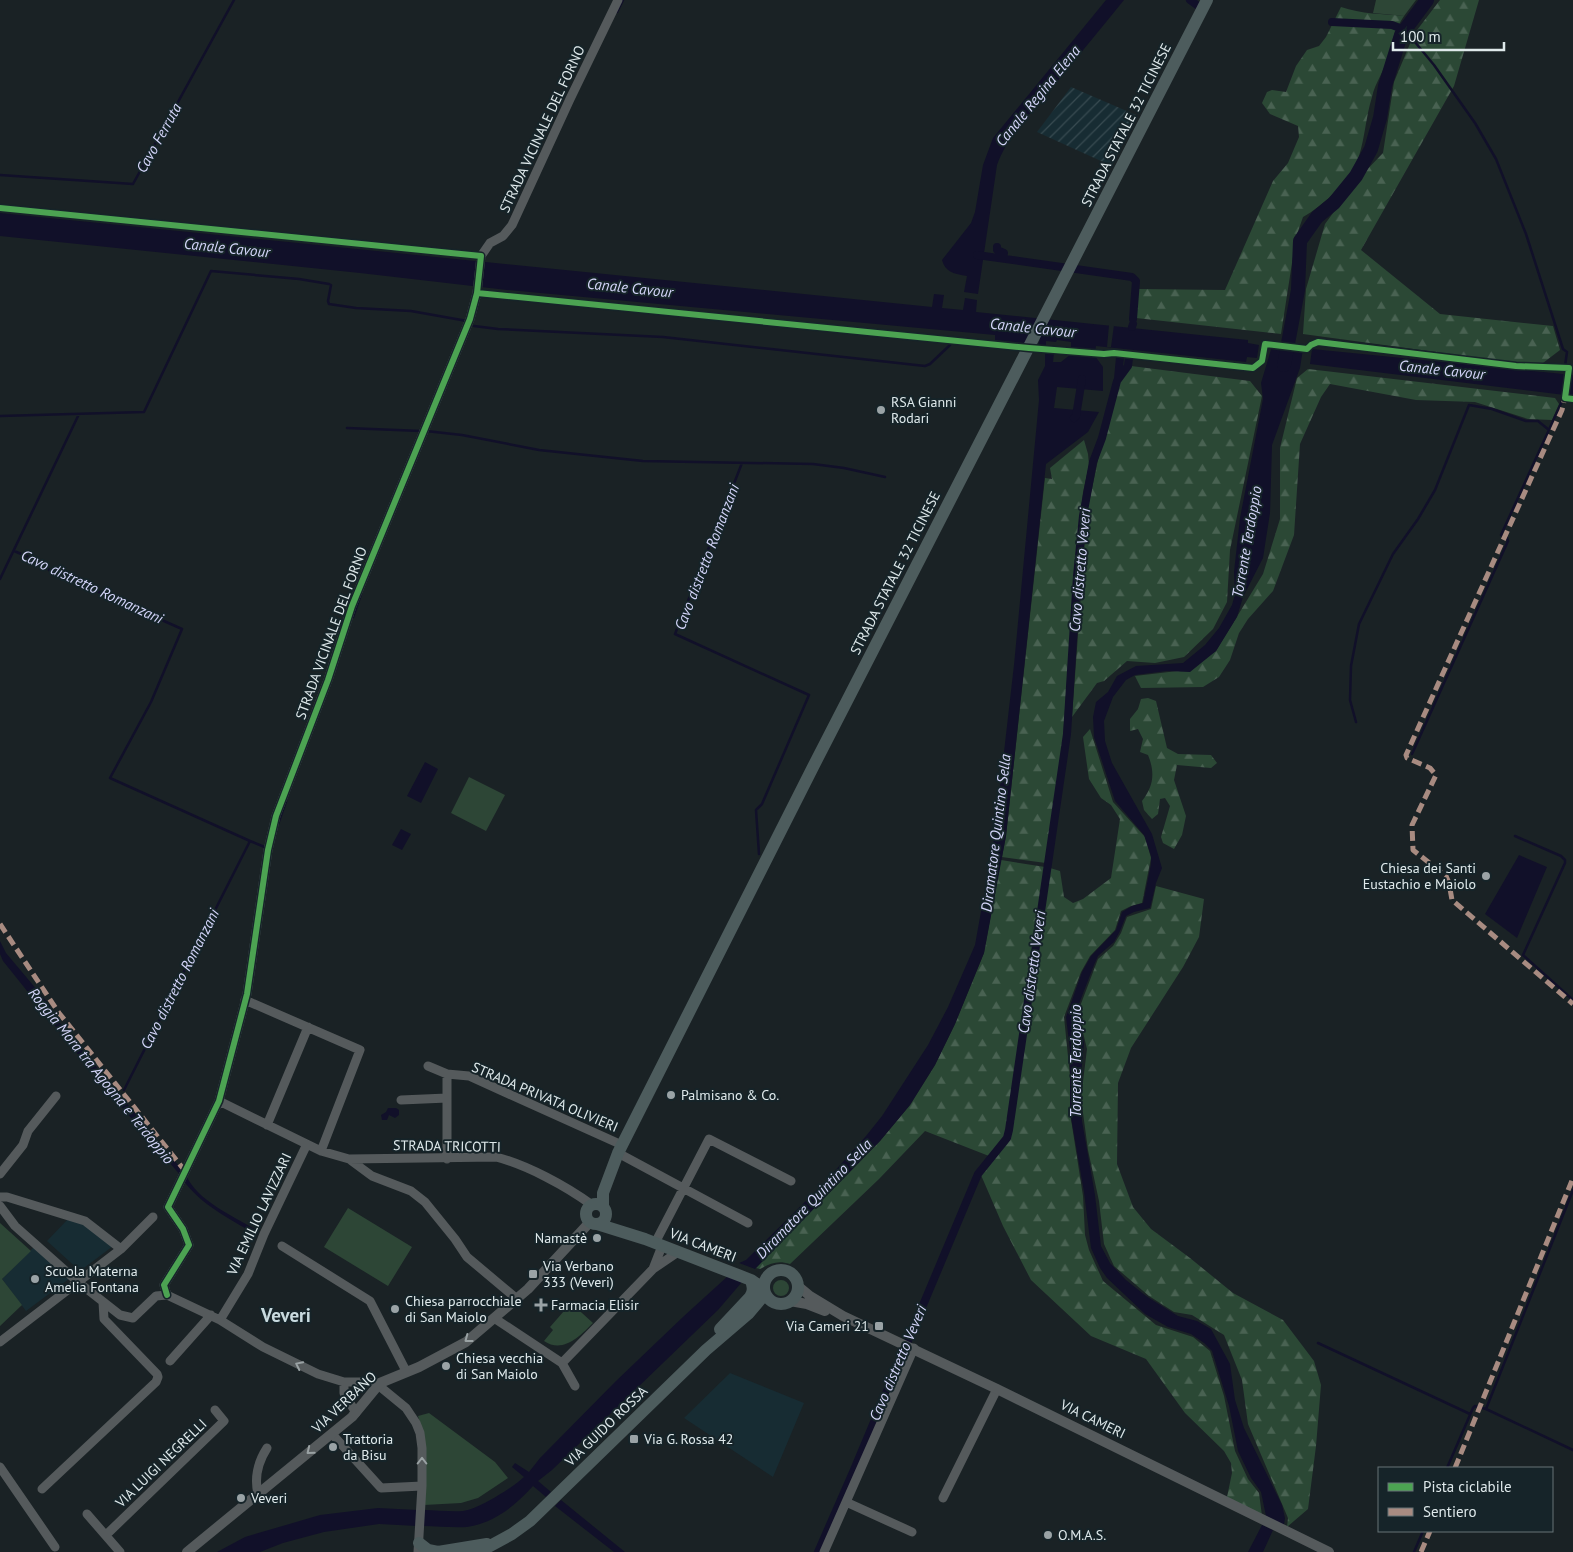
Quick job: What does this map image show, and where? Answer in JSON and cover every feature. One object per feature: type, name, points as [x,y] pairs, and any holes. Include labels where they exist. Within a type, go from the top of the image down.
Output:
[{"type":"main road","name":"STRADA STATALE 32 TICINESE","points":[[601,1208],[599,1186],[613,1165],[773,845],[1207,0]]},
{"type":"main road","points":[[589,1208],[601,1208],[604,1220],[594,1223],[586,1214],[589,1208]]},
{"type":"main road","name":"VIA CAMERI","points":[[601,1208],[654,1242]]},
{"type":"main road","name":"VIA CAMERI","points":[[594,1223],[654,1242],[751,1280],[767,1291]]},
{"type":"main road","points":[[785,1270],[794,1276],[798,1286],[796,1294],[790,1301],[782,1304],[767,1291],[774,1271],[785,1270]]},
{"type":"main road","points":[[706,1350],[721,1328],[750,1297],[754,1287],[751,1280]]},
{"type":"main road","name":"VIA GUIDO ROSSA","points":[[479,1552],[530,1521],[706,1350],[748,1314],[767,1291]]},
{"type":"main road","points":[[418,1547],[438,1552],[499,1541]]},
{"type":"street","name":"STRADA VICINALE DEL FORNO","points":[[167,1295],[164,1285],[189,1245],[183,1229],[168,1207],[219,1101],[245,1000],[268,847],[276,816],[328,680],[352,606],[469,322],[477,292],[481,256],[490,243],[503,236],[512,225],[618,0]]},
{"type":"street","points":[[245,1000],[360,1050],[321,1151]]},
{"type":"street","points":[[266,1124],[308,1027]]},
{"type":"street","name":"STRADA PRIVATA OLIVIERI","points":[[428,1066],[447,1074],[468,1076],[620,1149],[748,1223]]},
{"type":"street","points":[[447,1074],[447,1159]]},
{"type":"street","points":[[0,1174],[23,1145],[28,1131],[56,1096]]},
{"type":"street","points":[[401,1100],[447,1098]]},
{"type":"street","points":[[219,1101],[321,1151],[349,1159],[372,1176],[411,1191],[425,1202],[456,1239],[467,1257],[516,1299]]},
{"type":"street","points":[[653,1269],[654,1242],[709,1139],[791,1181]]},
{"type":"street","name":"VIA EMILIO LAVIZZARI","points":[[220,1320],[248,1274],[264,1234],[307,1144]]},
{"type":"street","name":"STRADA TRICOTTI","points":[[349,1159],[496,1157],[516,1162],[601,1208]]},
{"type":"street","points":[[0,1197],[7,1197],[85,1221],[121,1249]]},
{"type":"street","points":[[0,1206],[16,1226],[78,1282],[120,1315],[134,1318],[156,1296],[167,1295],[211,1315],[263,1347],[318,1374],[344,1382],[368,1382],[378,1386],[406,1408],[420,1433],[422,1448],[422,1486],[418,1547]]},
{"type":"street","points":[[0,1342],[121,1249],[153,1218]]},
{"type":"street","name":"VIA VERBANO","points":[[187,1552],[332,1434],[356,1413],[383,1381],[419,1367],[466,1342],[541,1276],[594,1223]]},
{"type":"street","points":[[282,1246],[370,1301],[406,1371]]},
{"type":"street","points":[[562,1363],[653,1269],[678,1252]]},
{"type":"street","points":[[798,1286],[810,1296],[843,1316]]},
{"type":"street","points":[[790,1301],[799,1301],[843,1316]]},
{"type":"street","points":[[42,1489],[156,1382],[158,1377],[104,1319],[103,1302]]},
{"type":"street","points":[[170,1361],[211,1315]]},
{"type":"street","name":"VIA CAMERI","points":[[843,1316],[909,1346],[1329,1552]]},
{"type":"street","points":[[494,1318],[562,1363],[575,1386]]},
{"type":"street","points":[[824,1552],[909,1346]]},
{"type":"street","points":[[344,1382],[344,1393],[356,1413]]},
{"type":"street","points":[[943,1498],[997,1389]]},
{"type":"street","name":"VIA LUIGI NEGRELLI","points":[[106,1535],[224,1421],[215,1410]]},
{"type":"street","points":[[332,1434],[381,1488],[422,1486]]},
{"type":"street","points":[[258,1494],[256,1485],[259,1460],[267,1448]]},
{"type":"street","points":[[0,1467],[55,1547]]},
{"type":"street","points":[[846,1502],[912,1532]]},
{"type":"street","points":[[87,1514],[120,1552]]},
{"type":"shaded area","points":[[1071,87],[1136,115],[1112,166],[1037,132]]},
{"type":"shaded area","points":[[68,1219],[84,1224],[113,1246],[80,1271],[47,1241]]},
{"type":"shaded area","name":"Scuola Materna Amelia Fontana","points":[[34,1247],[69,1279],[26,1311],[2,1279]]},
{"type":"shaded area","points":[[730,1373],[804,1403],[773,1477],[684,1418]]},
{"type":"green space","points":[[1376,0],[1416,0],[1404,16],[1373,13]]},
{"type":"green space","points":[[1440,0],[1479,0],[1454,86],[1361,250],[1440,314],[1553,326],[1560,350],[1539,366],[1303,334],[1306,289],[1325,224],[1358,179],[1383,153],[1394,82],[1414,34]]},
{"type":"green space","points":[[1341,7],[1364,12],[1404,16],[1395,32],[1386,63],[1373,92],[1361,149],[1355,165],[1343,183],[1328,199],[1303,217],[1296,237],[1281,334],[1136,318],[1138,289],[1225,290],[1273,181],[1288,163],[1299,137],[1298,126],[1270,114],[1262,103],[1267,92],[1272,90],[1286,92],[1296,66],[1307,50],[1319,46],[1326,37]]},
{"type":"green space","points":[[1131,366],[1250,381],[1262,396],[1230,550],[1227,602],[1213,629],[1184,657],[1155,663],[1127,661],[1104,681],[1097,683],[1072,717],[1087,512],[1098,460],[1120,382]]},
{"type":"green space","points":[[1308,369],[1555,398],[1559,404],[1552,420],[1528,419],[1475,402],[1416,400],[1330,384],[1321,397],[1300,444],[1294,535],[1273,591],[1248,619],[1239,633],[1230,660],[1219,677],[1203,687],[1141,688],[1135,676],[1186,670],[1216,651],[1263,574],[1280,519],[1280,448],[1297,378]]},
{"type":"green space","points":[[1084,440],[1089,465],[1083,492],[1073,593],[1062,752],[1046,863],[1002,857],[1006,836],[1045,478],[1052,479],[1050,468]]},
{"type":"green space","points":[[1148,698],[1156,701],[1167,748],[1178,754],[1211,755],[1217,763],[1211,768],[1177,765],[1174,780],[1186,816],[1182,835],[1174,849],[1163,843],[1161,837],[1170,806],[1165,798],[1160,799],[1158,814],[1152,819],[1144,810],[1142,801],[1151,784],[1152,767],[1148,755],[1140,752],[1143,739],[1138,729],[1130,731],[1130,719],[1138,709],[1141,699]]},
{"type":"green space","points":[[1090,729],[1113,802],[1145,837],[1151,858],[1142,903],[1121,911],[1115,930],[1090,956],[1081,972],[1064,1017],[1071,1086],[1070,1113],[1083,1196],[1085,1235],[1089,1250],[1103,1281],[1156,1325],[1193,1337],[1210,1351],[1224,1396],[1235,1451],[1248,1479],[1259,1493],[1262,1516],[1227,1497],[1232,1473],[1231,1463],[1224,1451],[1185,1413],[1146,1359],[1091,1336],[1031,1280],[1003,1226],[981,1175],[1008,1141],[1050,868],[1060,871],[1064,897],[1073,903],[1083,899],[1111,878],[1120,819],[1111,805],[1101,798],[1089,779],[1083,737]]},
{"type":"green space","points":[[469,777],[505,795],[486,831],[451,813]]},
{"type":"green space","points":[[1001,860],[1045,867],[1005,1138],[989,1156],[925,1131],[879,1179],[790,1264],[778,1262],[760,1269],[756,1268],[880,1141],[910,1105],[935,1065],[955,1024],[984,953]]},
{"type":"green space","points":[[1156,886],[1204,899],[1199,937],[1183,967],[1131,1048],[1118,1083],[1117,1164],[1133,1207],[1151,1229],[1233,1293],[1283,1320],[1314,1361],[1321,1385],[1308,1509],[1287,1527],[1288,1518],[1248,1424],[1242,1380],[1224,1335],[1192,1315],[1174,1312],[1149,1296],[1114,1266],[1104,1244],[1099,1201],[1088,1150],[1081,1098],[1087,1049],[1079,1009],[1098,959],[1113,946],[1121,933],[1127,917],[1151,909]]},
{"type":"green space","points":[[348,1208],[412,1247],[388,1286],[324,1247]]},
{"type":"green space","points":[[0,1223],[31,1251],[2,1279],[22,1305],[0,1326]]},
{"type":"green space","points":[[781,1280],[787,1282],[789,1288],[787,1294],[781,1296],[775,1294],[773,1288],[775,1282]]},
{"type":"green space","points":[[571,1303],[593,1323],[571,1342],[558,1346],[544,1341],[553,1330],[550,1327]]},
{"type":"green space","points":[[429,1413],[495,1462],[508,1478],[478,1498],[461,1503],[424,1505],[422,1430],[418,1416]]},
{"type":"water","name":"Canale Regina Elena","points":[[1106,0],[1124,0],[1019,127],[1001,155],[997,165],[978,294],[964,292],[967,276],[951,272],[945,267],[942,260],[971,223],[975,212],[983,165],[993,138]]},
{"type":"water","name":"Canale Cavour","points":[[0,213],[932,307],[934,294],[944,295],[942,308],[963,310],[965,298],[977,300],[976,312],[1248,340],[1248,343],[1259,345],[1257,358],[1247,357],[1246,362],[1096,346],[1095,352],[1071,350],[1071,342],[1057,340],[1056,342],[1046,341],[1046,345],[1055,346],[1055,349],[1044,348],[1038,345],[1040,339],[1029,338],[1025,343],[995,340],[995,335],[507,290],[0,236]]},
{"type":"water","points":[[1272,346],[1303,349],[1300,368],[1272,445],[1270,513],[1263,558],[1243,597],[1237,617],[1216,651],[1190,672],[1167,671],[1135,675],[1126,680],[1113,697],[1104,721],[1105,741],[1112,763],[1152,834],[1162,868],[1150,908],[1126,916],[1114,942],[1098,956],[1077,1009],[1084,1043],[1080,1086],[1082,1121],[1095,1195],[1101,1246],[1110,1263],[1126,1280],[1146,1296],[1178,1316],[1197,1321],[1211,1329],[1230,1364],[1235,1400],[1244,1428],[1282,1505],[1285,1518],[1284,1525],[1266,1516],[1261,1492],[1251,1478],[1238,1451],[1229,1406],[1212,1351],[1191,1334],[1168,1327],[1145,1314],[1107,1278],[1091,1248],[1084,1192],[1070,1112],[1070,1050],[1066,1017],[1082,972],[1091,956],[1116,930],[1122,912],[1132,906],[1143,903],[1151,864],[1151,856],[1144,835],[1115,801],[1094,737],[1093,717],[1096,702],[1108,692],[1117,676],[1136,666],[1183,663],[1205,645],[1219,628],[1232,605],[1235,594],[1234,572],[1240,518],[1263,399],[1261,383]]},
{"type":"water","name":"Canale Cavour","points":[[1312,349],[1573,375],[1573,396],[1310,364]]},
{"type":"water","name":"Diramatore Quintino Sella","points":[[1045,352],[1054,353],[1053,362],[1061,362],[1071,354],[1095,356],[1103,367],[1103,391],[1057,387],[1054,408],[1099,412],[1088,432],[1046,464],[1006,836],[984,953],[955,1024],[935,1065],[910,1105],[880,1141],[755,1269],[739,1263],[746,1260],[825,1182],[882,1116],[928,1045],[948,1007],[975,945],[994,839],[1014,665],[1039,400],[1038,380],[1045,366]]},
{"type":"water","points":[[425,762],[438,769],[421,803],[407,796]]},
{"type":"water","points":[[401,829],[411,834],[402,850],[392,845]]},
{"type":"water","points":[[1519,855],[1547,867],[1517,938],[1485,914]]},
{"type":"water","name":"Roggia Mora tra Agogna e Terdoppio","points":[[0,941],[6,953],[48,1003],[59,1022],[183,1171],[181,1176],[101,1083],[3,961],[0,954]]},
{"type":"water","points":[[388,1108],[396,1108],[399,1110],[399,1115],[395,1118],[389,1115],[387,1120],[382,1120],[381,1115]]},
{"type":"water","points":[[186,1175],[199,1193],[218,1208],[258,1231],[257,1235],[198,1197],[183,1180]]},
{"type":"water","points":[[728,1276],[742,1282],[718,1310],[552,1470],[538,1481],[551,1492],[546,1497],[533,1486],[511,1507],[486,1522],[467,1527],[423,1526],[424,1510],[463,1511],[470,1509],[495,1497],[519,1482],[524,1477],[512,1467],[515,1463],[529,1472],[540,1458],[616,1381]]},
{"type":"water","points":[[561,1500],[625,1552],[614,1552],[555,1506]]},
{"type":"water","points":[[378,1508],[418,1510],[417,1526],[379,1524],[324,1532],[283,1543],[260,1552],[217,1552],[245,1537],[320,1515]]},
{"type":"water","points":[[1262,1525],[1273,1530],[1263,1552],[1248,1552]]},
{"type":"pier","points":[[1109,325],[1114,325],[1111,347],[1107,347]]},
{"type":"pier","points":[[1071,350],[1095,352],[1095,356],[1071,354]]},
{"type":"pier","points":[[1564,371],[1569,372],[1567,396],[1562,395]]},
{"type":"pier","points":[[733,1262],[757,1270],[759,1272],[758,1275],[732,1264]]},
{"type":"waterway","name":"Cavo Ferruta","points":[[0,175],[133,184],[234,0]]},
{"type":"waterway","points":[[617,12],[623,0]]},
{"type":"waterway","points":[[1190,0],[1197,5]]},
{"type":"waterway","name":"Torrente Terdoppio","points":[[1284,365],[1298,290],[1300,241],[1317,217],[1334,203],[1356,176],[1371,149],[1380,118],[1385,86],[1401,35],[1427,0]]},
{"type":"waterway","points":[[1332,22],[1392,25],[1405,30]]},
{"type":"waterway","points":[[1405,30],[1434,65],[1475,123],[1496,159],[1526,234],[1563,349],[1567,352],[1565,366]]},
{"type":"waterway","points":[[997,247],[997,250],[1004,253],[1003,258]]},
{"type":"waterway","name":"Cavo distretto Veveri","points":[[977,255],[1132,277],[1136,281],[1133,319]]},
{"type":"waterway","name":"Cavo distretto Romanzani","points":[[0,416],[144,412],[211,271],[299,279],[329,284],[331,285],[329,304],[356,308],[411,311],[467,321]]},
{"type":"waterway","name":"Cavo distretto Romanzani","points":[[474,326],[498,329],[663,337],[925,366],[930,364],[950,345]]},
{"type":"waterway","points":[[1118,379],[1120,357]]},
{"type":"waterway","name":"Cavo distretto Veveri","points":[[818,1552],[978,1174],[1007,1138],[1067,734],[1077,576],[1083,516],[1093,462],[1102,438],[1117,381],[1128,366],[1129,358]]},
{"type":"waterway","points":[[1074,418],[1076,416],[1082,379]]},
{"type":"waterway","points":[[1412,754],[1508,541],[1507,538],[1501,535],[1563,399]]},
{"type":"waterway","points":[[1356,722],[1350,700],[1351,666],[1359,624],[1393,554],[1418,519],[1435,490],[1469,405],[1492,409],[1526,421],[1538,421],[1549,430]]},
{"type":"waterway","name":"Cavo distretto Romanzani","points":[[0,579],[79,414]]},
{"type":"waterway","name":"Cavo distretto Romanzani","points":[[347,428],[421,431]]},
{"type":"waterway","name":"Cavo distretto Romanzani","points":[[426,431],[462,435],[539,450],[643,461],[813,464],[844,468],[885,477]]},
{"type":"waterway","name":"Cavo distretto Romanzani","points":[[742,463],[675,634],[809,695],[762,804],[756,810],[759,854]]},
{"type":"waterway","name":"Cavo distretto Romanzani","points":[[14,551],[46,564],[49,570],[182,629],[151,702],[110,778],[250,841],[124,1090]]},
{"type":"waterway","name":"Cavo distretto Romanzani","points":[[353,617],[361,594]]},
{"type":"waterway","name":"Cavo distretto Romanzani","points":[[278,824],[286,801]]},
{"type":"waterway","points":[[1515,836],[1561,856],[1565,860],[1523,955],[1573,1000]]},
{"type":"waterway","name":"Cavo distretto Romanzani","points":[[250,841],[267,848]]},
{"type":"waterway","points":[[1573,1190],[1486,1409],[1573,1450]]},
{"type":"waterway","points":[[1318,1343],[1470,1414]]},
{"type":"waterway","points":[[1447,1467],[1473,1408],[1475,1406],[1486,1409]]},
{"type":"waterway","points":[[1414,1552],[1423,1532]]},
{"type":"marked path","points":[[1566,393],[1562,410],[1406,755],[1407,758],[1430,768],[1436,775],[1412,825],[1413,850],[1446,876],[1452,900],[1573,1004]]},
{"type":"marked path","points":[[0,924],[59,1013],[185,1171]]},
{"type":"marked path","points":[[1455,1467],[1573,1178]]},
{"type":"marked path","points":[[1421,1552],[1430,1532]]},
{"type":"cycle path","points":[[0,208],[481,256],[477,293],[470,319],[352,606],[328,680],[276,816],[268,850],[247,994],[219,1101],[168,1207],[183,1229],[189,1245],[164,1285],[167,1295]]},
{"type":"cycle path","points":[[477,293],[1029,348],[1104,354],[1114,353],[1253,368],[1262,361],[1265,344],[1307,349],[1318,342],[1516,366],[1569,368],[1565,398],[1573,399]]},
{"type":"place","name":"RSA Gianni Rodari","points":[[881,410]]},
{"type":"place","name":"Chiesa dei Santi Eustachio e Maiolo","points":[[1486,876]]},
{"type":"place","name":"Palmisano & Co.","points":[[671,1095]]},
{"type":"place","name":"Namastè","points":[[597,1238]]},
{"type":"place","name":"Via Verbano 333 (Veveri)","points":[[533,1274]]},
{"type":"place","name":"Scuola Materna Amelia Fontana","points":[[35,1279]]},
{"type":"place","name":"Farmacia Elisir","points":[[541,1305]]},
{"type":"place","name":"Chiesa parrocchiale di San Maiolo","points":[[395,1309]]},
{"type":"place","name":"Via Cameri 21","points":[[879,1326]]},
{"type":"place","name":"Chiesa vecchia di San Maiolo","points":[[446,1366]]},
{"type":"place","name":"Via G. Rossa 42","points":[[634,1439]]},
{"type":"place","name":"Trattoria da Bisu","points":[[333,1447]]},
{"type":"place","name":"Veveri","points":[[241,1498]]},
{"type":"place","name":"O.M.A.S.","points":[[1048,1535]]},
{"type":"district","name":"Veveri","points":[[286,1315]]}]
